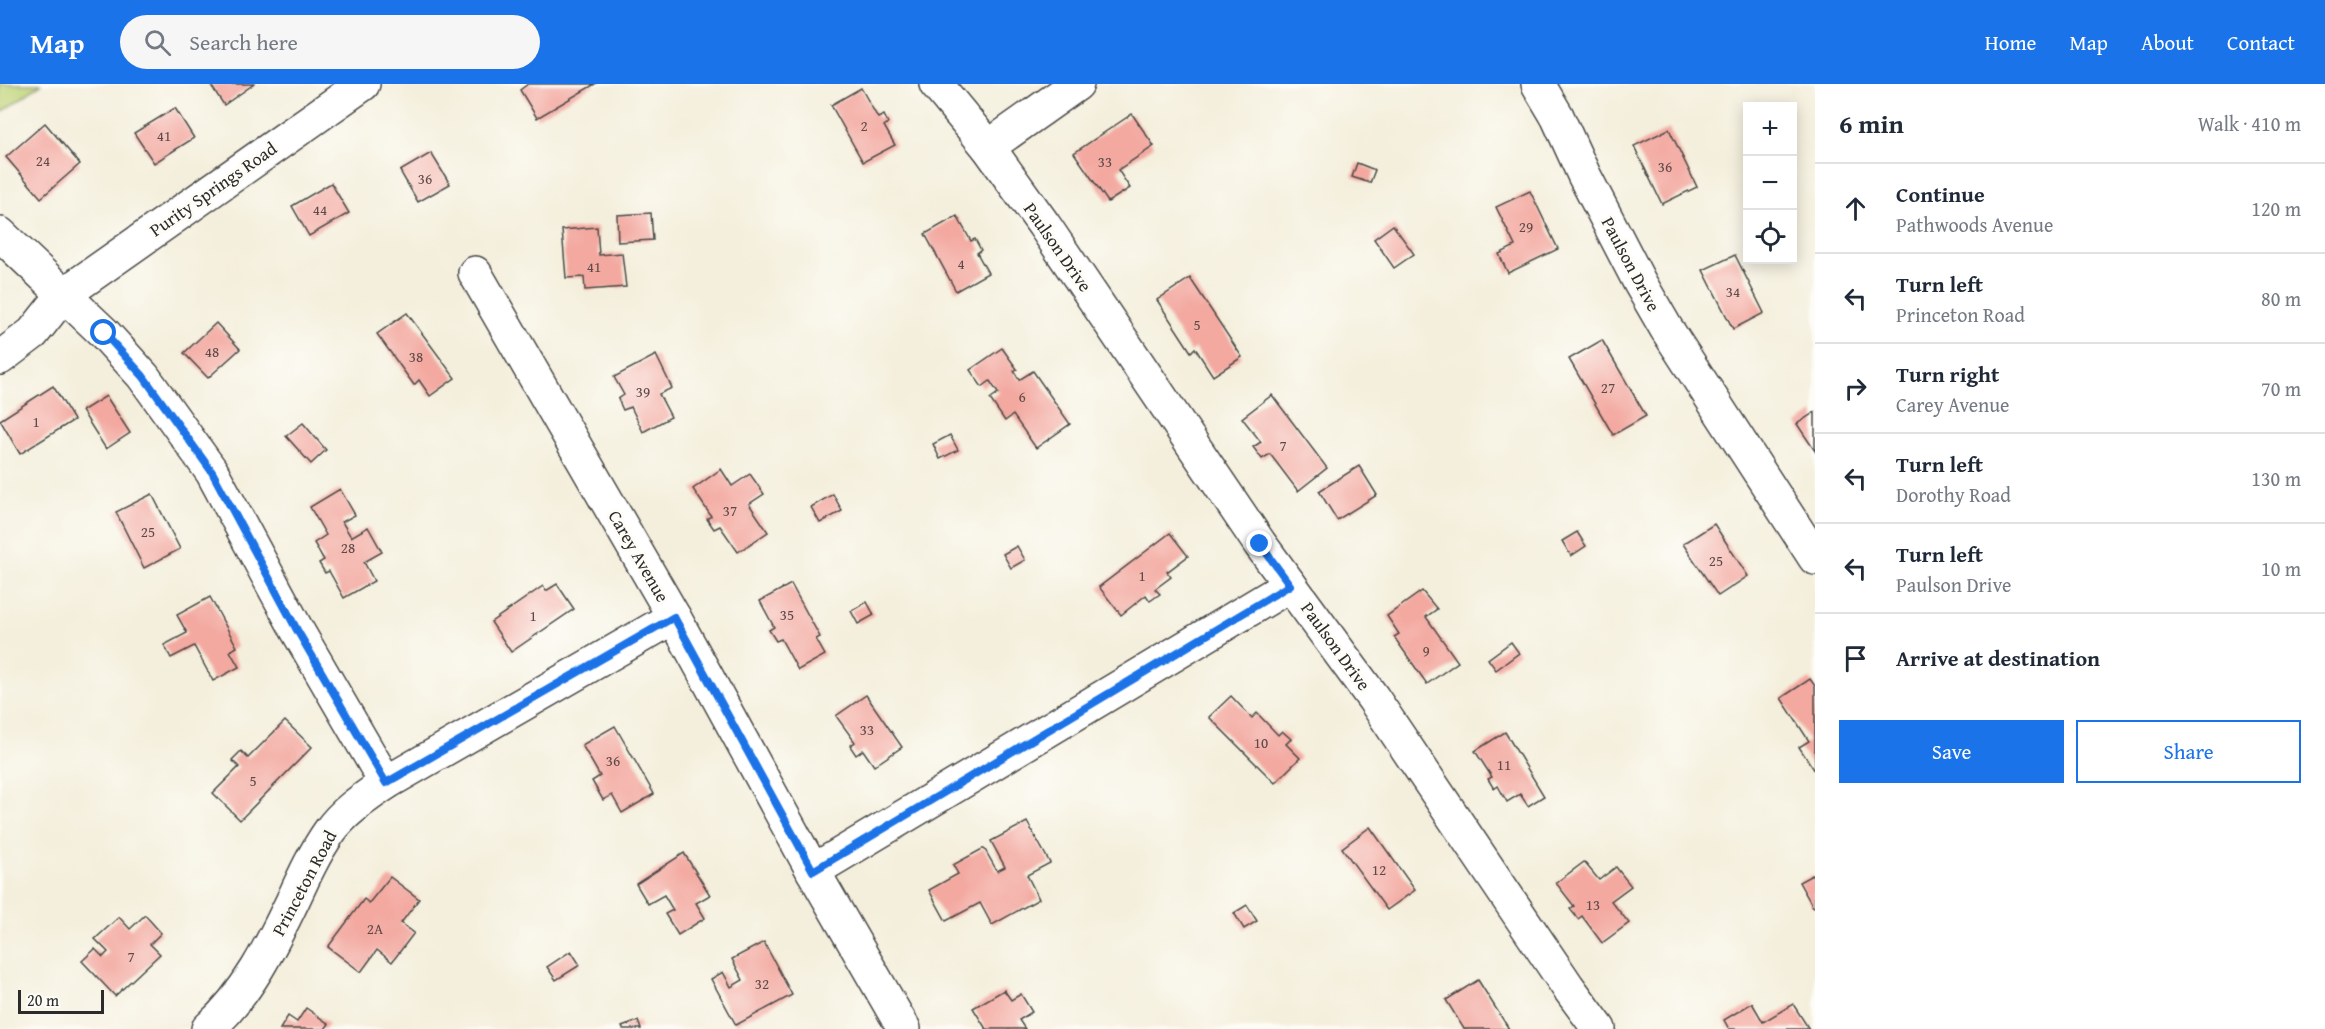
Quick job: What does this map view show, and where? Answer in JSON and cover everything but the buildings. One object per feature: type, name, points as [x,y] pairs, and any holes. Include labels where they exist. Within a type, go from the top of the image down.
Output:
[{"type":"street","name":"Purity Springs Road","points":[[0,358],[33,333],[63,295],[363,84]]},
{"type":"street","name":"Paulson Drive","points":[[936,84],[988,147],[1044,225],[1260,544],[1373,698],[1568,987],[1599,1029]]},
{"type":"street","points":[[988,147],[1077,84]]},
{"type":"street","name":"Paulson Drive","points":[[1538,84],[1557,116],[1584,175],[1656,310],[1815,558]]},
{"type":"street","points":[[0,234],[104,333],[143,376],[212,472],[297,630],[386,783]]},
{"type":"street","name":"Carey Avenue","points":[[475,273],[674,617],[813,871],[904,1029]]},
{"type":"street","points":[[813,871],[1290,585]]},
{"type":"street","name":"Princeton Road","points":[[208,1029],[222,1017],[240,995],[276,936],[310,864],[330,830],[351,808],[386,783],[674,617]]},
{"type":"green space","points":[[0,84],[41,84],[0,113]]},
{"type":"route","points":[[104,333],[143,376],[212,472],[297,630],[386,783],[674,617],[813,871],[1290,585],[1260,544]]}]
